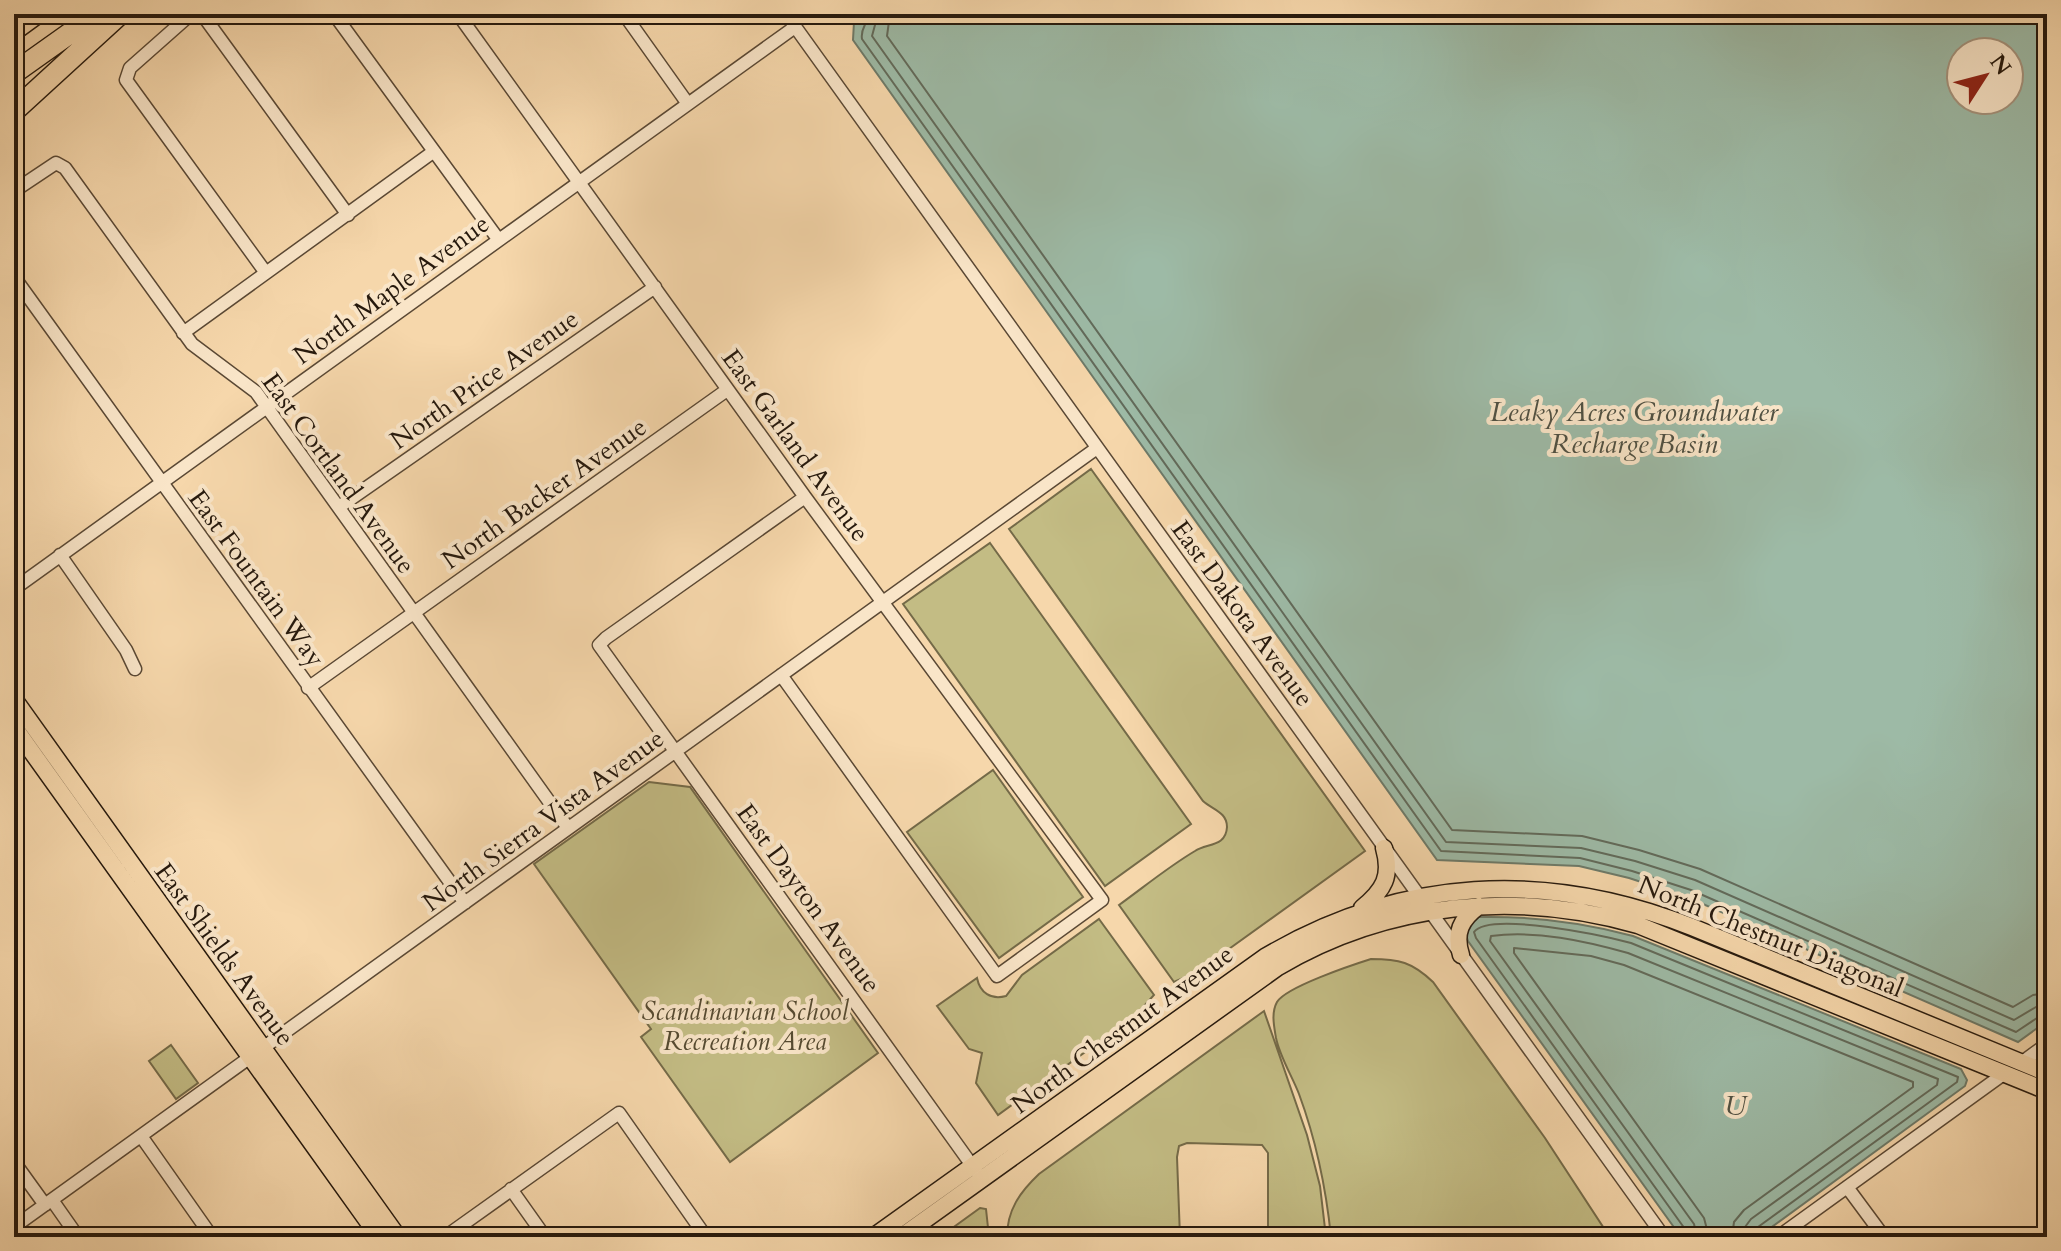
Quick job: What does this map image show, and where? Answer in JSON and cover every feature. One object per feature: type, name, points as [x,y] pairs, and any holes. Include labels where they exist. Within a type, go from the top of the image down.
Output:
[{"type":"highway","points":[[14,30],[36,14]]},
{"type":"highway","points":[[14,73],[97,14]]},
{"type":"highway","points":[[14,111],[120,14]]},
{"type":"main road","name":"East Shields Avenue","points":[[14,699],[158,901],[379,1237]]},
{"type":"main road","name":"East Shields Avenue","points":[[14,727],[106,856],[398,1237]]},
{"type":"main road","points":[[1355,914],[1378,895],[1386,883],[1388,875],[1384,848]]},
{"type":"main road","points":[[106,856],[118,863],[148,901],[158,901]]},
{"type":"main road","name":"North Chestnut Diagonal","points":[[1419,897],[1467,890],[1509,889],[1559,892],[1618,902],[1692,927],[2047,1073]]},
{"type":"main road","name":"North Chestnut Avenue","points":[[873,1237],[977,1172],[1188,1020],[1276,950],[1355,914],[1419,897]]},
{"type":"main road","points":[[1461,955],[1457,939],[1460,928],[1468,914],[1481,905]]},
{"type":"main road","name":"North Chestnut Diagonal","points":[[1429,911],[1481,905],[1521,905],[1563,908],[1638,925],[2047,1091]]},
{"type":"main road","name":"North Chestnut Avenue","points":[[1188,1020],[1306,951],[1372,925],[1429,911]]},
{"type":"main road","points":[[2005,1073],[2015,1070],[2047,1082]]},
{"type":"main road","name":"North Chestnut Avenue","points":[[901,1237],[977,1172]]},
{"type":"street","points":[[191,14],[130,68],[126,80],[266,273]]},
{"type":"street","points":[[202,14],[348,215]]},
{"type":"street","points":[[334,14],[498,239]]},
{"type":"street","name":"East Garland Avenue","points":[[458,14],[727,390],[1102,900],[997,976],[781,675]]},
{"type":"street","points":[[624,14],[688,104]]},
{"type":"street","name":"East Dakota Avenue","points":[[786,14],[1664,1237]]},
{"type":"street","name":"North Maple Avenue","points":[[14,589],[795,27]]},
{"type":"street","points":[[183,333],[433,152]]},
{"type":"street","name":"East Cortland Avenue","points":[[14,191],[56,163],[65,168],[183,333],[204,355],[247,382],[266,406],[568,828]]},
{"type":"street","name":"East Fountain Way","points":[[14,277],[465,903]]},
{"type":"street","name":"North Price Avenue","points":[[339,507],[655,287]]},
{"type":"street","name":"North Backer Avenue","points":[[308,688],[727,390]]},
{"type":"street","name":"North Sierra Vista Avenue","points":[[14,1227],[1097,448]]},
{"type":"street","name":"East Dayton Avenue","points":[[805,497],[599,645],[977,1172]]},
{"type":"street","points":[[60,555],[126,650],[135,669]]},
{"type":"street","points":[[2021,1063],[2047,1044]]},
{"type":"street","points":[[1778,1237],[2005,1073]]},
{"type":"street","points":[[445,1237],[619,1113],[706,1237]]},
{"type":"street","points":[[141,1136],[212,1237]]},
{"type":"street","points":[[14,1162],[78,1237]]},
{"type":"street","points":[[1847,1187],[1884,1237]]},
{"type":"street","points":[[511,1189],[545,1237]]},
{"type":"green space","points":[[1091,469],[1365,851],[1197,972],[1174,982],[1119,905],[1185,857],[1220,841],[1226,833],[1226,822],[1222,815],[1203,801],[1009,529]]},
{"type":"green space","points":[[990,543],[1191,824],[1105,886],[903,604]]},
{"type":"green space","points":[[993,770],[1083,897],[999,958],[907,832]]},
{"type":"green space","name":"Scandinavian School Recreation Area","points":[[649,782],[690,787],[878,1053],[730,1162],[641,1037],[651,1029],[534,864]]},
{"type":"green space","points":[[1099,919],[1154,995],[1135,1016],[998,1115],[976,1083],[982,1053],[969,1049],[937,1006],[977,978],[987,994],[1006,996],[1022,975]]},
{"type":"green space","points":[[1371,959],[1405,963],[1433,982],[1545,1138],[1607,1233],[1606,1237],[1331,1237],[1315,1147],[1299,1094],[1278,1045],[1274,1011],[1277,1002],[1293,990]]},
{"type":"green space","points":[[1264,1011],[1307,1135],[1320,1186],[1326,1237],[1268,1237],[1268,1153],[1262,1145],[1187,1143],[1179,1146],[1177,1157],[1180,1237],[1007,1237],[1009,1218],[1016,1202],[1039,1174]]},
{"type":"green space","points":[[171,1045],[198,1083],[176,1099],[149,1061]]},
{"type":"green space","points":[[980,1208],[986,1209],[989,1237],[940,1237]]},
{"type":"water","name":"Leaky Acres Groundwater Recharge Basin","points":[[865,14],[2036,14],[2047,30],[2047,1021],[2018,1042],[1687,897],[1629,878],[1579,866],[1437,860],[853,40],[854,22]]},
{"type":"water","name":"U","points":[[1479,917],[1557,921],[1633,936],[1961,1069],[1967,1080],[1965,1086],[1758,1237],[1681,1237],[1468,941],[1465,931],[1470,922]]}]
